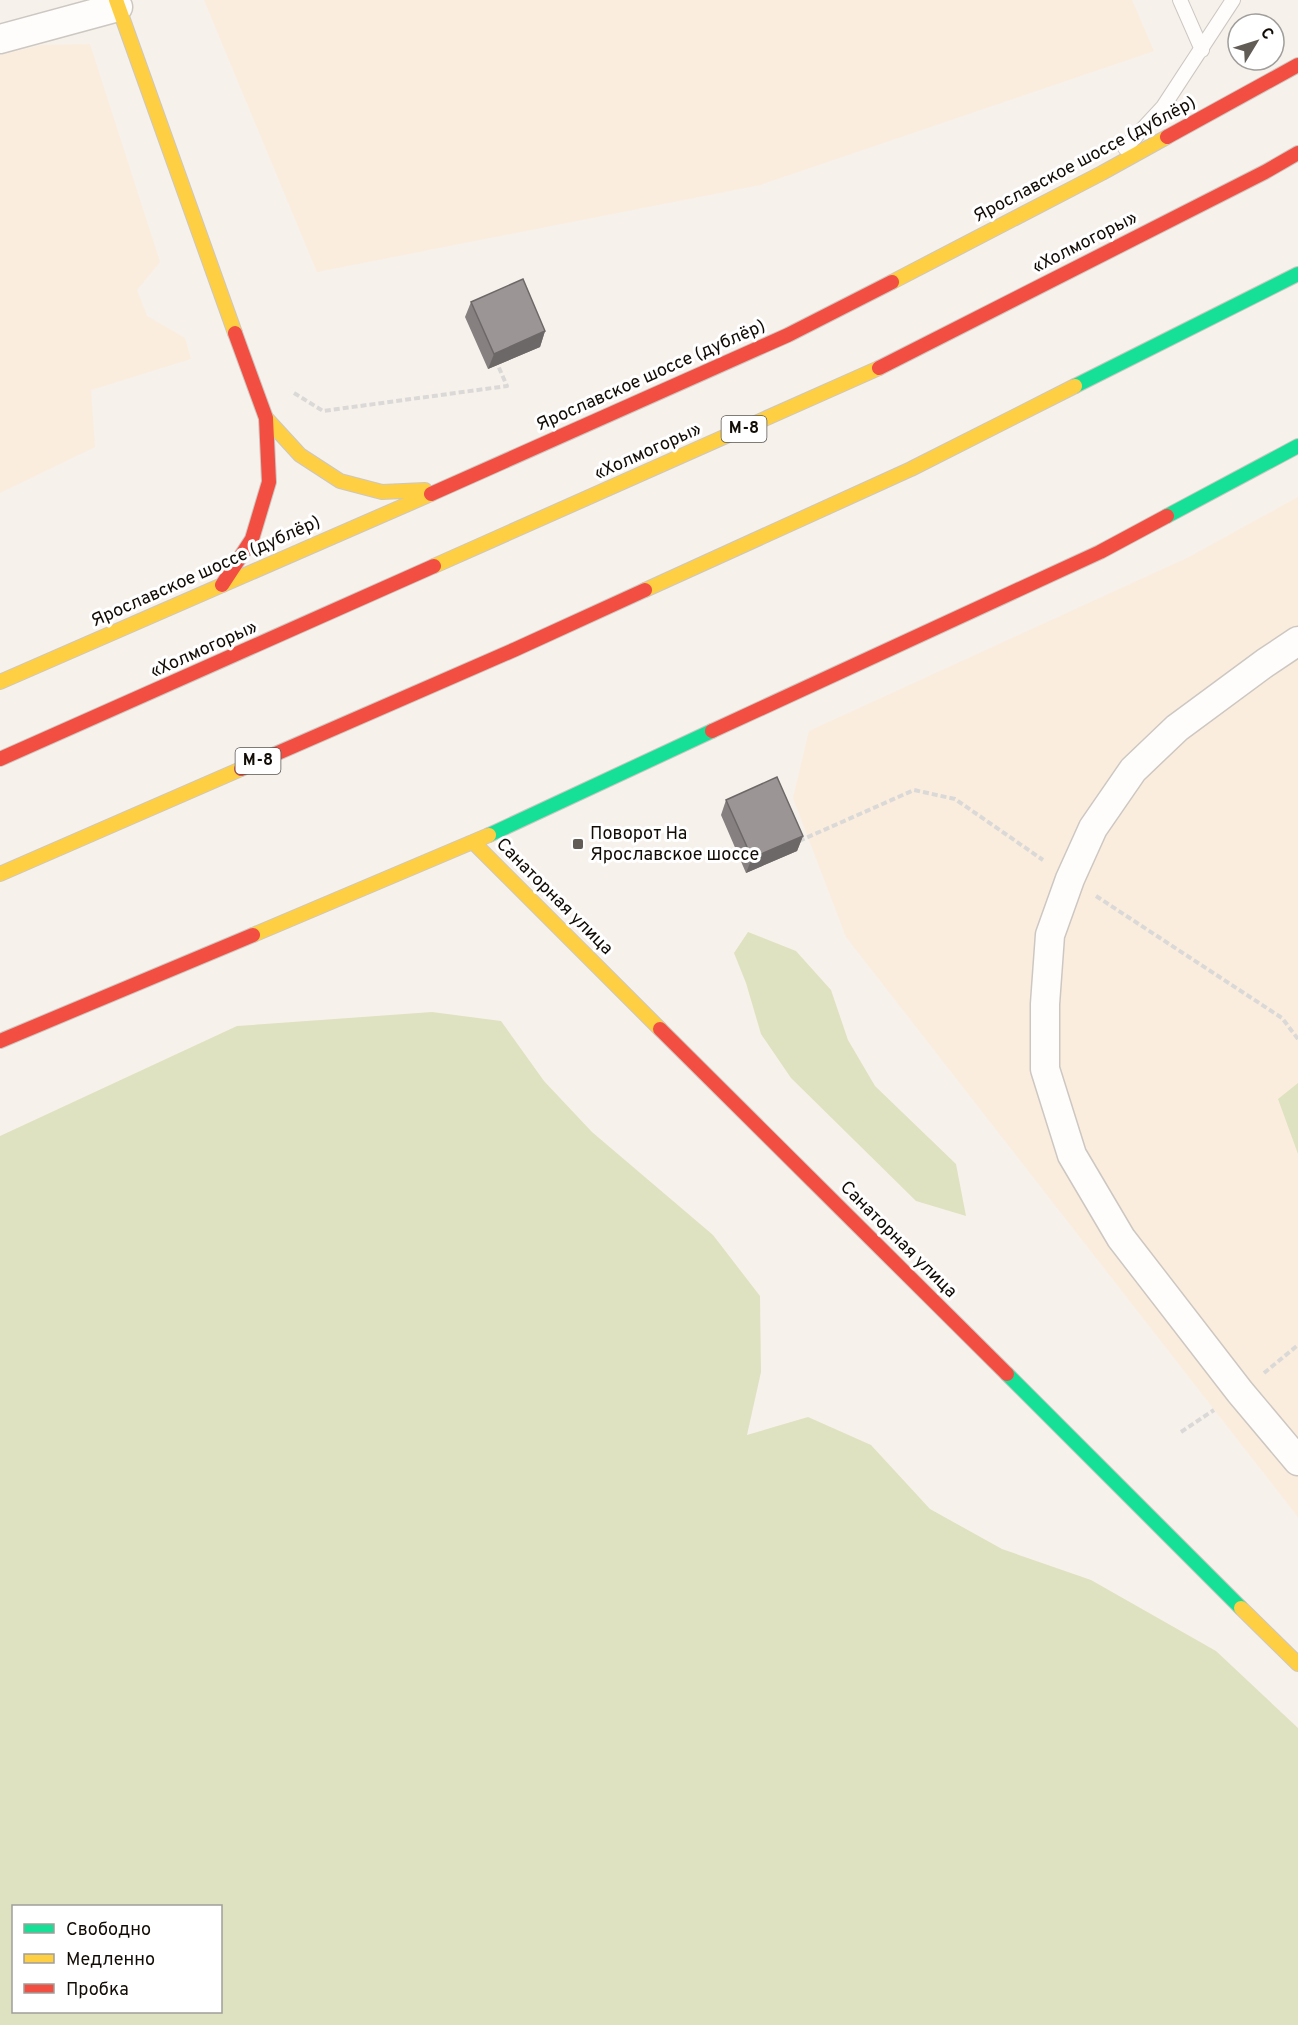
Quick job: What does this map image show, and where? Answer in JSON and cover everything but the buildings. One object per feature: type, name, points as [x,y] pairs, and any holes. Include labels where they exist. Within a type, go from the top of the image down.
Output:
[{"type":"main road","points":[[117,4],[266,418],[269,482],[252,539],[222,585]]},
{"type":"main road","name":"Ярославское шоссе (дублёр)","points":[[0,682],[443,489],[788,335],[1102,173],[1298,65]]},
{"type":"main road","name":"«Холмогоры»","points":[[0,759],[862,376],[1298,153]]},
{"type":"main road","name":"М-8","points":[[0,874],[516,649],[911,469],[1298,273]]},
{"type":"main road","points":[[266,418],[300,455],[340,481],[382,492],[443,489]]},
{"type":"main road","points":[[0,1041],[473,842],[1100,552],[1298,447]]},
{"type":"main road","name":"Санаторная улица","points":[[473,842],[1298,1664]]},
{"type":"street","points":[[0,39],[117,4]]},
{"type":"street","points":[[1298,641],[1177,728],[1133,770],[1093,828],[1070,879],[1050,935],[1045,1004],[1045,1069],[1071,1155],[1122,1238],[1240,1392],[1298,1461]]},
{"type":"lane","points":[[1180,0],[1202,50]]},
{"type":"lane","points":[[1102,173],[1163,107],[1233,0]]},
{"type":"path","points":[[287,388],[323,411],[507,386],[495,357]]},
{"type":"shaded area","points":[[204,0],[1132,0],[1154,51],[760,185],[317,272]]},
{"type":"shaded area","points":[[90,44],[160,262],[137,290],[147,316],[185,338],[191,359],[91,390],[95,447],[0,493],[0,55],[41,45]]},
{"type":"shaded area","points":[[1298,497],[1298,1517],[846,937],[793,798],[809,731],[1189,557]]},
{"type":"green space","points":[[748,932],[796,951],[831,990],[848,1040],[875,1086],[956,1164],[966,1216],[916,1201],[791,1078],[761,1034],[746,983],[734,953]]},
{"type":"green space","points":[[432,1012],[501,1021],[544,1081],[592,1132],[713,1235],[760,1296],[761,1372],[747,1435],[808,1417],[871,1445],[930,1509],[1002,1549],[1091,1580],[1216,1651],[1298,1728],[1298,2025],[0,2025],[0,1136],[237,1026]]},
{"type":"green space","points":[[1298,1083],[1298,1154],[1278,1099]]},
{"type":"traffic: fast","points":[[1075,386],[1298,274]]},
{"type":"traffic: fast","points":[[1167,516],[1298,446]]},
{"type":"traffic: fast","points":[[489,835],[712,731]]},
{"type":"traffic: fast","points":[[1007,1374],[1241,1608]]},
{"type":"traffic: slow","points":[[116,0],[235,333]]},
{"type":"traffic: slow","points":[[892,282],[1167,137]]},
{"type":"traffic: slow","points":[[434,566],[879,368]]},
{"type":"traffic: slow","points":[[645,590],[911,469],[1075,386]]},
{"type":"traffic: slow","points":[[266,418],[300,455],[340,481],[382,492],[425,490]]},
{"type":"traffic: slow","points":[[0,682],[431,494]]},
{"type":"traffic: slow","points":[[0,874],[241,769]]},
{"type":"traffic: slow","points":[[253,935],[489,835]]},
{"type":"traffic: slow","points":[[473,842],[660,1029]]},
{"type":"traffic: slow","points":[[1241,1608],[1298,1664]]},
{"type":"traffic: jam","points":[[1167,137],[1298,65]]},
{"type":"traffic: jam","points":[[879,368],[1265,172],[1298,153]]},
{"type":"traffic: jam","points":[[431,494],[788,335],[892,282]]},
{"type":"traffic: jam","points":[[222,585],[252,539],[269,482],[266,418],[235,333]]},
{"type":"traffic: jam","points":[[712,731],[1100,552],[1167,516]]},
{"type":"traffic: jam","points":[[0,759],[434,566]]},
{"type":"traffic: jam","points":[[241,769],[645,590]]},
{"type":"traffic: jam","points":[[0,1041],[253,935]]},
{"type":"traffic: jam","points":[[660,1029],[1007,1374]]},
{"type":"place","name":"Поворот На Ярославское шоссе","points":[[578,844]]}]
